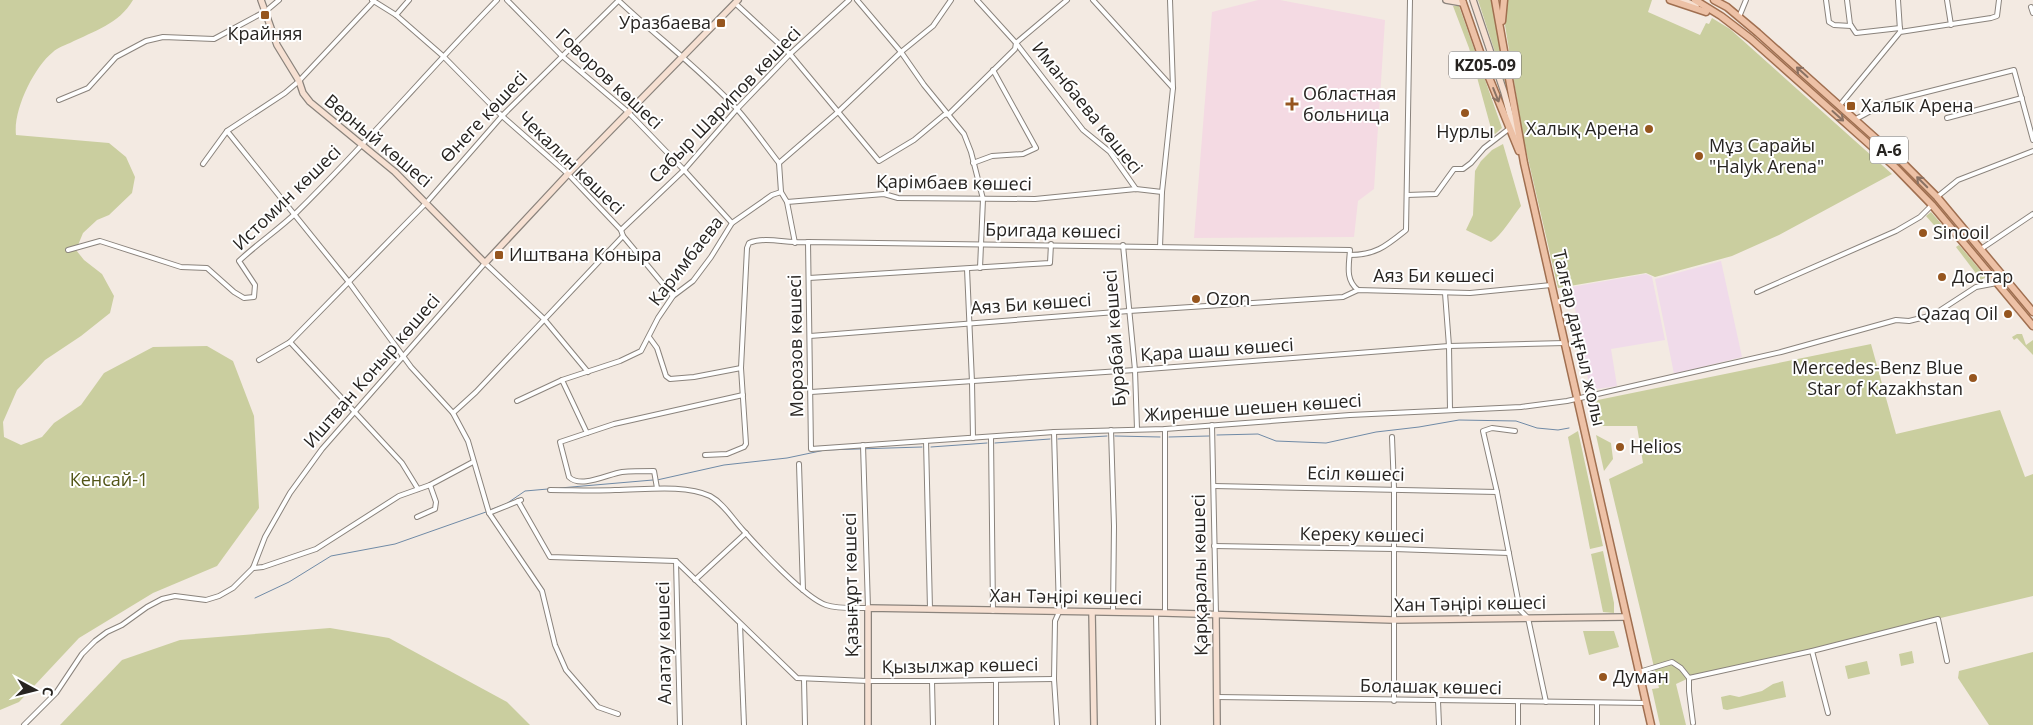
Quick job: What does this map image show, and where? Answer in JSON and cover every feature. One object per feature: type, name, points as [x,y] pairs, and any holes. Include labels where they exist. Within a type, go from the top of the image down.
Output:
[{"type":"main road","name":"KZ05-09","points":[[1495,0],[1524,163]]},
{"type":"main road","points":[[1504,0],[1502,18],[1504,50]]},
{"type":"main road","points":[[1670,0],[1706,12]]},
{"type":"main road","name":"A-6","points":[[1694,0],[1707,6],[1735,27],[1787,70],[1878,153],[1932,205],[2033,326]]},
{"type":"main road","name":"A-6","points":[[1714,0],[1727,7],[1739,17],[1856,119],[1937,197],[2033,312]]},
{"type":"main road","name":"KZ05-09","points":[[1463,1],[1488,75],[1524,163]]},
{"type":"main road","name":"Талғар даңғыл жолы","points":[[1524,163],[1651,725]]},
{"type":"street","name":"Верный көшесі","points":[[261,0],[278,45],[299,81],[303,93],[310,102],[361,146],[395,172],[427,202],[485,263]]},
{"type":"street","points":[[59,100],[88,88],[116,57],[146,41],[163,37],[214,39],[266,11],[279,0]]},
{"type":"street","points":[[396,15],[409,0]]},
{"type":"street","name":"Истомин көшесі","points":[[68,250],[100,241],[181,267],[206,268],[234,292],[244,298],[254,297],[255,285],[239,261],[295,214],[497,0]]},
{"type":"street","name":"Говоров көшесі","points":[[507,0],[561,55],[628,112],[732,223]]},
{"type":"street","points":[[618,0],[654,34],[682,56],[737,109],[779,163],[781,192],[787,202],[795,243]]},
{"type":"street","name":"Өнеге көшесі","points":[[259,360],[290,342],[427,202],[502,116],[618,0]]},
{"type":"street","name":"Сабыр Шарипов көшесі","points":[[621,230],[684,170],[737,109],[790,54],[849,0]]},
{"type":"street","points":[[857,0],[901,52],[924,85],[964,134],[983,199],[980,268]]},
{"type":"street","points":[[779,163],[838,112],[901,52],[933,26],[951,0]]},
{"type":"street","name":"Иманбаева көшесі","points":[[977,0],[1016,43],[1083,130],[1110,152],[1136,189]]},
{"type":"street","points":[[735,1],[790,54],[879,161],[914,140],[944,115],[949,114],[1015,49],[1016,43],[1068,0]]},
{"type":"street","points":[[1093,0],[1173,88]]},
{"type":"street","points":[[1160,246],[1162,192],[1173,88],[1170,0]]},
{"type":"street","points":[[1358,290],[1352,286],[1349,279],[1350,256],[1366,255],[1377,251],[1406,230],[1410,0]]},
{"type":"street","points":[[1446,0],[1463,1]]},
{"type":"street","points":[[1472,0],[1504,92],[1524,163]]},
{"type":"street","points":[[1682,0],[1735,27]]},
{"type":"street","points":[[1719,0],[1727,7]]},
{"type":"street","points":[[1739,17],[1746,0]]},
{"type":"street","points":[[1826,0],[1829,22],[1834,25],[1851,26]]},
{"type":"street","points":[[1847,0],[1851,26],[1853,31],[1858,33],[1951,25],[1997,16],[1999,0]]},
{"type":"street","points":[[1840,105],[1900,30],[1898,0]]},
{"type":"street","points":[[1947,0],[1951,25]]},
{"type":"street","points":[[203,164],[227,131],[285,93],[299,81],[373,1]]},
{"type":"street","name":"Чекалин көшесі","points":[[373,1],[396,15],[443,56],[502,116],[568,174],[621,230],[623,236],[673,296]]},
{"type":"street","name":"Иштван Коныр көшесі","points":[[24,725],[56,694],[82,654],[107,632],[122,625],[162,599],[175,596],[206,600],[234,588],[253,568],[265,537],[290,493],[322,449],[485,263],[735,1]]},
{"type":"street","points":[[2031,7],[2033,13]]},
{"type":"street","points":[[973,163],[992,156],[1023,154],[1036,148],[993,70]]},
{"type":"street","points":[[1856,119],[1887,102],[2014,70],[2033,140]]},
{"type":"street","points":[[1947,118],[2022,98]]},
{"type":"street","points":[[1407,195],[1436,194],[1454,170],[1463,169],[1484,148],[1510,128]]},
{"type":"street","points":[[227,131],[348,281],[403,357],[453,413],[468,441],[489,512],[542,591],[556,645],[566,670],[598,707],[618,714]]},
{"type":"street","points":[[1937,197],[1958,180],[2033,151]]},
{"type":"street","name":"Қарімбаев көшесі","points":[[787,202],[884,194],[898,198],[1035,199],[1136,189],[1162,192]]},
{"type":"street","name":"Каримбаева","points":[[518,401],[562,380],[620,361],[641,351],[658,318],[673,296],[693,280],[711,257],[732,223],[772,195],[781,192]]},
{"type":"street","points":[[1757,292],[1896,231],[1920,217],[1932,205]]},
{"type":"street","points":[[1982,249],[2033,214]]},
{"type":"street","points":[[453,413],[476,392],[623,236]]},
{"type":"street","name":"Бригада көшесі","points":[[741,368],[747,248],[749,243],[756,240],[795,243],[981,243],[1350,250],[1350,256]]},
{"type":"street","name":"Морозов көшесі","points":[[808,242],[811,449]]},
{"type":"street","points":[[809,278],[1050,263],[1050,244]]},
{"type":"street","name":"Бурабай көшесі","points":[[1123,245],[1134,370],[1136,429]]},
{"type":"street","points":[[485,263],[544,319],[588,372]]},
{"type":"street","points":[[967,269],[973,438]]},
{"type":"street","name":"Жиренше шешен көшесі","points":[[811,449],[1054,432],[1165,429],[1521,407],[1567,401],[1781,352],[1896,320],[1909,321],[1934,315],[1976,287],[1997,283]]},
{"type":"street","name":"Аяз Би көшесі","points":[[810,336],[1129,310],[1344,297],[1358,290],[1470,294],[1552,285]]},
{"type":"street","points":[[1445,293],[1449,346],[1450,410]]},
{"type":"street","points":[[649,336],[657,348],[666,376],[670,379],[694,377],[741,368],[747,439],[744,447],[727,454],[704,455]]},
{"type":"street","points":[[290,342],[402,463],[418,489]]},
{"type":"street","name":"Қара шаш көшесі","points":[[811,392],[972,382],[1449,346],[1565,343]]},
{"type":"street","points":[[562,380],[588,433]]},
{"type":"street","points":[[657,488],[654,471],[620,472],[585,481],[571,480],[560,442],[614,424],[743,395]]},
{"type":"street","name":"Қарқаралы көшесі","points":[[1212,425],[1217,725]]},
{"type":"street","points":[[1515,431],[1492,428],[1483,431],[1520,610],[1528,618],[1546,702]]},
{"type":"street","points":[[1165,429],[1165,613]]},
{"type":"street","name":"Бурабай көшесі","points":[[1111,430],[1114,526],[1113,612]]},
{"type":"street","points":[[1054,432],[1058,612],[1055,621],[1054,678],[1057,725]]},
{"type":"street","points":[[991,437],[993,611]]},
{"type":"street","points":[[1392,437],[1394,488],[1394,701]]},
{"type":"street","points":[[926,441],[930,609]]},
{"type":"street","name":"Қазығұрт көшесі","points":[[862,445],[868,608],[868,725]]},
{"type":"street","points":[[253,568],[263,567],[316,549],[399,496],[430,485],[473,462]]},
{"type":"street","points":[[800,464],[803,590]]},
{"type":"street","points":[[417,517],[434,509],[436,502],[430,485]]},
{"type":"street","name":"Есіл көшесі","points":[[1214,486],[1394,488],[1497,492]]},
{"type":"street","name":"Хан Тәңірі көшесі","points":[[550,490],[657,488],[700,493],[709,496],[717,501],[803,590],[826,605],[868,608],[1165,613],[1393,620],[1626,617]]},
{"type":"street","points":[[489,512],[519,500],[548,555],[554,557],[676,561],[797,678],[804,679],[805,725]]},
{"type":"street","points":[[695,580],[746,533]]},
{"type":"street","name":"Кереку көшесі","points":[[1214,546],[1509,553]]},
{"type":"street","name":"Алатау көшесі","points":[[676,561],[680,725]]},
{"type":"street","points":[[1092,612],[1094,725]]},
{"type":"street","points":[[1156,613],[1158,725]]},
{"type":"street","points":[[1690,678],[1812,651],[1938,619],[1947,661]]},
{"type":"street","points":[[740,624],[744,725]]},
{"type":"street","points":[[1812,651],[1828,713]]},
{"type":"street","points":[[1639,672],[1672,662],[1690,678]]},
{"type":"street","name":"Қызылжар көшесі","points":[[804,679],[932,682],[1054,678]]},
{"type":"street","points":[[1690,678],[1688,692],[1693,723]]},
{"type":"street","points":[[996,680],[996,725]]},
{"type":"street","points":[[932,682],[933,725]]},
{"type":"street","name":"Болашақ көшесі","points":[[1216,697],[1518,703],[1646,703]]},
{"type":"street","points":[[1438,701],[1439,725]]},
{"type":"street","points":[[1518,703],[1518,725]]},
{"type":"street","points":[[1597,703],[1597,725]]},
{"type":"shaded area","name":"Областная больница","points":[[1258,0],[1280,0],[1385,20],[1374,189],[1358,201],[1354,237],[1194,238],[1212,12]]},
{"type":"shaded area","points":[[1721,261],[1742,357],[1674,374],[1655,279]]},
{"type":"shaded area","points":[[1646,274],[1652,277],[1665,340],[1611,349],[1617,386],[1590,390],[1571,287]]},
{"type":"green space","name":"Кенсай-1","points":[[0,0],[133,0],[121,15],[113,21],[59,48],[46,59],[32,78],[21,102],[16,135],[109,143],[126,157],[135,177],[132,193],[109,215],[97,220],[83,233],[76,250],[84,260],[102,274],[114,296],[110,313],[81,336],[45,360],[17,390],[3,422],[4,437],[21,445],[42,437],[54,423],[81,405],[104,373],[153,347],[207,346],[233,361],[254,416],[259,508],[217,566],[153,593],[79,638],[19,702],[0,710]]},
{"type":"green space","points":[[1478,0],[1491,0],[1508,92]]},
{"type":"green space","name":"Мұз Сарайы \"Halyk Arena\"","points":[[1508,0],[1652,0],[1648,12],[1700,35],[1706,23],[1709,24],[1712,18],[1730,29],[1892,174],[1779,235],[1732,256],[1655,277],[1646,273],[1558,288],[1523,137],[1505,25]]},
{"type":"green space","points":[[1453,6],[1459,6],[1502,128],[1495,134],[1492,132],[1469,48]]},
{"type":"green space","points":[[1503,144],[1521,206],[1503,230],[1491,242],[1466,230],[1473,215],[1475,171],[1481,161],[1492,150]]},
{"type":"green space","points":[[1931,212],[1948,232],[1940,232],[1926,216]]},
{"type":"green space","points":[[1959,245],[1986,277],[1981,280],[1956,247]]},
{"type":"green space","points":[[2022,334],[2026,345],[2033,340],[2033,355],[2017,338],[2014,340],[2012,337]]},
{"type":"green space","points":[[1871,344],[1896,434],[2000,410],[2025,477],[2033,474],[2033,596],[1689,678],[1676,684],[1686,725],[1660,725],[1652,689],[1659,688],[1609,479],[1643,463],[1637,426],[1596,426],[1593,401]]},
{"type":"green space","points":[[1578,431],[1603,546],[1590,549],[1568,437]]},
{"type":"green space","points":[[1596,435],[1611,443],[1613,459],[1604,471]]},
{"type":"green space","points":[[1603,551],[1614,603],[1614,613],[1603,612],[1591,554]]},
{"type":"green space","points":[[330,628],[389,638],[507,702],[530,725],[60,725],[122,660],[180,640]]},
{"type":"green space","points":[[1583,631],[1614,631],[1619,647],[1589,655]]},
{"type":"green space","points":[[1912,651],[1914,663],[1901,666],[1899,654]]},
{"type":"green space","points":[[2033,652],[2033,725],[1989,725],[1958,678],[1959,671]]},
{"type":"green space","points":[[1867,661],[1870,674],[1848,679],[1845,666]]},
{"type":"green space","points":[[1783,681],[1786,697],[1727,710],[1723,709],[1721,697],[1730,695],[1739,697],[1762,691],[1773,684]]},
{"type":"waterway","points":[[1217,435],[1258,434],[1276,441],[1326,443],[1376,432],[1459,420],[1516,421],[1537,428],[1558,430],[1569,428]]},
{"type":"waterway","points":[[1058,439],[1107,436]]},
{"type":"waterway","points":[[1115,436],[1160,437]]},
{"type":"waterway","points":[[1169,437],[1209,436]]},
{"type":"waterway","points":[[995,443],[1050,439]]},
{"type":"waterway","points":[[931,447],[987,443]]},
{"type":"waterway","points":[[657,480],[724,465],[787,458],[825,450],[922,447]]},
{"type":"waterway","points":[[560,488],[653,480]]},
{"type":"waterway","points":[[490,510],[506,504],[525,491],[548,489]]},
{"type":"waterway","points":[[255,598],[289,582],[331,556],[395,544],[486,512]]},
{"type":"place","name":"Крайняя","points":[[265,15]]},
{"type":"place","name":"Уразбаева","points":[[721,23]]},
{"type":"place","name":"Областная больница","points":[[1292,104]]},
{"type":"place","name":"Халык Арена","points":[[1851,106]]},
{"type":"place","name":"Нурлы","points":[[1465,113]]},
{"type":"place","name":"Халық Арена","points":[[1649,129]]},
{"type":"place","name":"Мұз Сарайы \"Halyk Arena\"","points":[[1699,156]]},
{"type":"place","name":"Sinooil","points":[[1923,233]]},
{"type":"place","name":"Иштвана Коныра","points":[[499,255]]},
{"type":"place","name":"Достар","points":[[1942,277]]},
{"type":"place","name":"Ozon","points":[[1196,299]]},
{"type":"place","name":"Qazaq Oil","points":[[2008,314]]},
{"type":"place","name":"Mercedes-Benz Blue Star of Kazakhstan","points":[[1973,378]]},
{"type":"place","name":"Helios","points":[[1620,447]]},
{"type":"place","name":"Думан","points":[[1603,677]]}]
